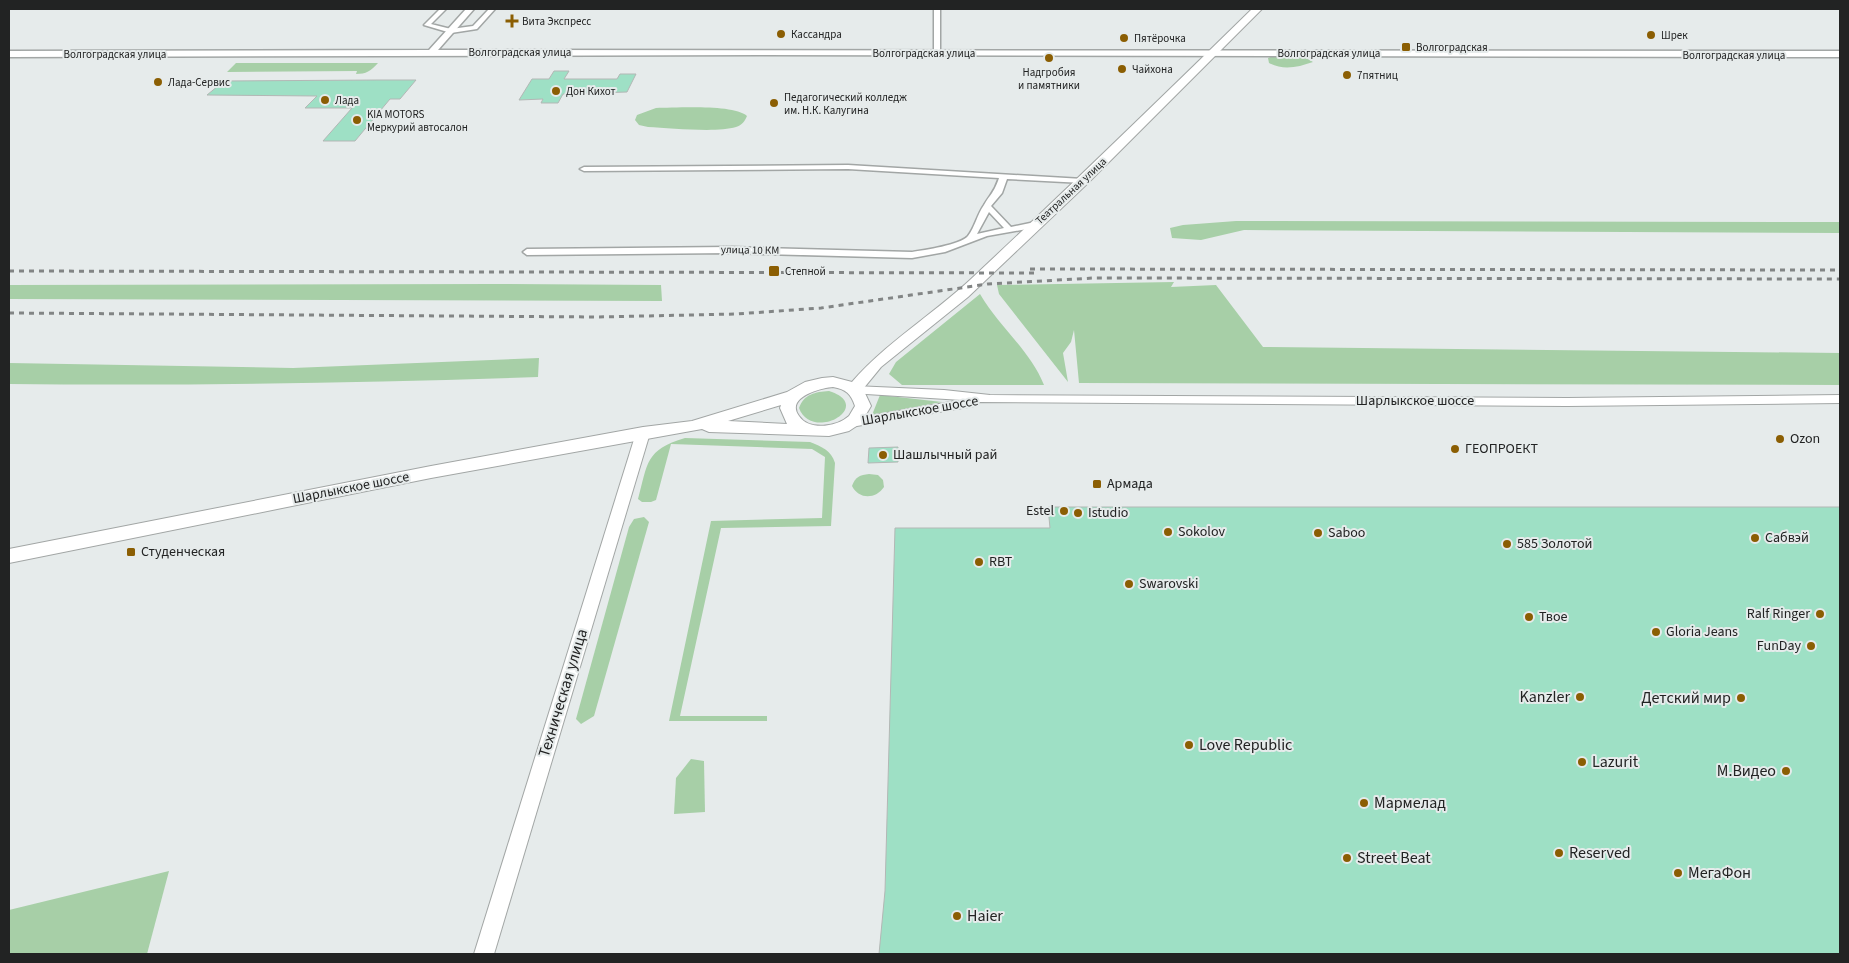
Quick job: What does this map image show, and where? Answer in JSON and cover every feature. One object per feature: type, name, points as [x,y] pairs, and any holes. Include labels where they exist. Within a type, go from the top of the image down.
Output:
[{"type":"main road","points":[[432,52],[470,9]]},
{"type":"main road","name":"Театральная улица","points":[[854,390],[876,364],[963,294],[1083,181],[1257,9]]},
{"type":"main road","name":"Волгоградская улица","points":[[9,54],[1213,52],[1840,54]]},
{"type":"main road","name":"Театральная улица","points":[[819,383],[876,364]]},
{"type":"main road","points":[[819,383],[838,383],[854,390],[859,395],[863,406],[857,418],[851,424],[831,431],[810,430],[799,425],[788,414],[788,404],[793,396],[804,388],[819,383]]},
{"type":"main road","name":"Шарлыкское шоссе","points":[[9,556],[643,433],[693,426],[793,396]]},
{"type":"main road","name":"Шарлыкское шоссе","points":[[693,426],[810,430]]},
{"type":"street","points":[[442,9],[427,26],[451,31],[475,28],[492,9]]},
{"type":"street","points":[[937,9],[937,53]]},
{"type":"street","points":[[584,169],[848,168],[1083,181]]},
{"type":"street","points":[[970,239],[980,223],[986,206],[998,193],[1003,178]]},
{"type":"street","points":[[986,206],[1009,229]]},
{"type":"street","name":"улица 10 КМ","points":[[527,252],[730,250],[912,255],[942,250],[970,239],[1009,229],[1035,225]]},
{"type":"street","name":"Шарлыкское шоссе","points":[[854,390],[944,394],[990,399],[1566,402],[1840,399]]},
{"type":"street","name":"Шарлыкское шоссе","points":[[851,424],[990,399]]},
{"type":"street","name":"Техническая улица","points":[[484,954],[643,433]]},
{"type":"green space","points":[[1275,55],[1300,56],[1313,62],[1296,67],[1280,67],[1269,63],[1268,58]]},
{"type":"green space","points":[[236,63],[378,63],[368,72],[360,74],[356,74],[357,71],[227,72]]},
{"type":"green space","points":[[656,108],[717,108],[740,112],[747,116],[743,123],[738,126],[717,130],[648,127],[639,125],[635,120],[637,115]]},
{"type":"green space","points":[[1236,221],[1840,222],[1840,233],[1244,230],[1201,240],[1172,238],[1170,228],[1183,225]]},
{"type":"green space","points":[[1174,282],[1171,287],[1216,285],[1263,347],[1840,353],[1840,385],[1079,383],[1074,330],[1071,342],[1063,353],[1068,382],[999,294],[997,285]]},
{"type":"green space","points":[[9,285],[661,285],[662,301],[9,299]]},
{"type":"green space","points":[[980,294],[1031,361],[1044,385],[902,385],[889,374],[896,362]]},
{"type":"green space","points":[[539,358],[538,377],[142,385],[9,384],[9,363],[293,368]]},
{"type":"green space","points":[[829,391],[842,397],[846,405],[844,412],[827,422],[816,422],[806,418],[799,408],[801,403],[815,393]]},
{"type":"green space","points":[[880,395],[942,402],[872,415]]},
{"type":"green space","points":[[685,438],[810,442],[828,452],[835,463],[831,526],[721,528],[680,716],[767,716],[767,721],[669,721],[711,521],[822,518],[825,457],[812,449],[671,444],[656,500],[642,502],[638,499],[650,459],[662,448],[672,443]]},
{"type":"green space","points":[[869,474],[878,475],[883,480],[884,487],[877,494],[863,496],[855,491],[852,486],[858,477]]},
{"type":"green space","points":[[644,517],[649,522],[594,716],[581,724],[576,719],[629,527],[634,519]]},
{"type":"green space","points":[[691,759],[704,761],[705,812],[674,814],[676,778]]},
{"type":"green space","points":[[169,871],[147,954],[9,954],[9,910]]},
{"type":"building","name":"Дон Кихот","points":[[554,71],[569,71],[564,79],[617,79],[620,74],[636,74],[627,92],[563,94],[558,103],[541,103],[543,99],[519,100],[532,79],[549,79]]},
{"type":"building","points":[[416,80],[400,99],[390,99],[355,141],[323,141],[352,108],[305,108],[317,96],[207,95],[224,81]]},
{"type":"building","name":"Шашлычный рай","points":[[898,447],[898,462],[868,463],[869,448]]},
{"type":"building","name":"Мармелад","points":[[1048,507],[1840,507],[1840,954],[879,954],[885,891],[895,528],[1050,528]]},
{"type":"railway","points":[[1030,269],[1840,270]]},
{"type":"railway","points":[[9,271],[1039,273]]},
{"type":"railway","points":[[9,313],[598,317],[736,314],[821,308],[988,284],[1094,278],[1840,279]]},
{"type":"place","name":"Вита Экспресс","points":[[512,21]]},
{"type":"place","name":"Кассандра","points":[[781,34]]},
{"type":"place","name":"Шрек","points":[[1651,35]]},
{"type":"place","name":"Пятёрочка","points":[[1124,38]]},
{"type":"place","name":"Волгоградская","points":[[1406,47]]},
{"type":"place","name":"Надгробия и памятники","points":[[1049,58]]},
{"type":"place","name":"Чайхона","points":[[1122,69]]},
{"type":"place","name":"7пятниц","points":[[1347,75]]},
{"type":"place","name":"Лада-Сервис","points":[[158,82]]},
{"type":"place","name":"Дон Кихот","points":[[556,91]]},
{"type":"place","name":"Лада","points":[[325,100]]},
{"type":"place","name":"Педагогический колледж им. Н.К. Калугина","points":[[774,103]]},
{"type":"place","name":"KIA MOTORS Меркурий автосалон","points":[[357,120]]},
{"type":"place","name":"Степной","points":[[774,271]]},
{"type":"place","name":"Ozon","points":[[1780,439]]},
{"type":"place","name":"ГЕОПРОЕКТ","points":[[1455,449]]},
{"type":"place","name":"Шашлычный рай","points":[[883,455]]},
{"type":"place","name":"Армада","points":[[1097,484]]},
{"type":"place","name":"Estel","points":[[1064,511]]},
{"type":"place","name":"Istudio","points":[[1078,513]]},
{"type":"place","name":"Sokolov","points":[[1168,532]]},
{"type":"place","name":"Saboo","points":[[1318,533]]},
{"type":"place","name":"Сабвэй","points":[[1755,538]]},
{"type":"place","name":"585 Золотой","points":[[1507,544]]},
{"type":"place","name":"Студенческая","points":[[131,552]]},
{"type":"place","name":"RBT","points":[[979,562]]},
{"type":"place","name":"Swarovski","points":[[1129,584]]},
{"type":"place","name":"Ralf Ringer","points":[[1820,614]]},
{"type":"place","name":"Твое","points":[[1529,617]]},
{"type":"place","name":"Gloria Jeans","points":[[1656,632]]},
{"type":"place","name":"FunDay","points":[[1811,646]]},
{"type":"place","name":"Kanzler","points":[[1580,697]]},
{"type":"place","name":"Детский мир","points":[[1741,698]]},
{"type":"place","name":"Love Republic","points":[[1189,745]]},
{"type":"place","name":"Lazurit","points":[[1582,762]]},
{"type":"place","name":"М.Видео","points":[[1786,771]]},
{"type":"place","name":"Мармелад","points":[[1364,803]]},
{"type":"place","name":"Reserved","points":[[1559,853]]},
{"type":"place","name":"Street Beat","points":[[1347,858]]},
{"type":"place","name":"МегаФон","points":[[1678,873]]},
{"type":"place","name":"Haier","points":[[957,916]]}]
